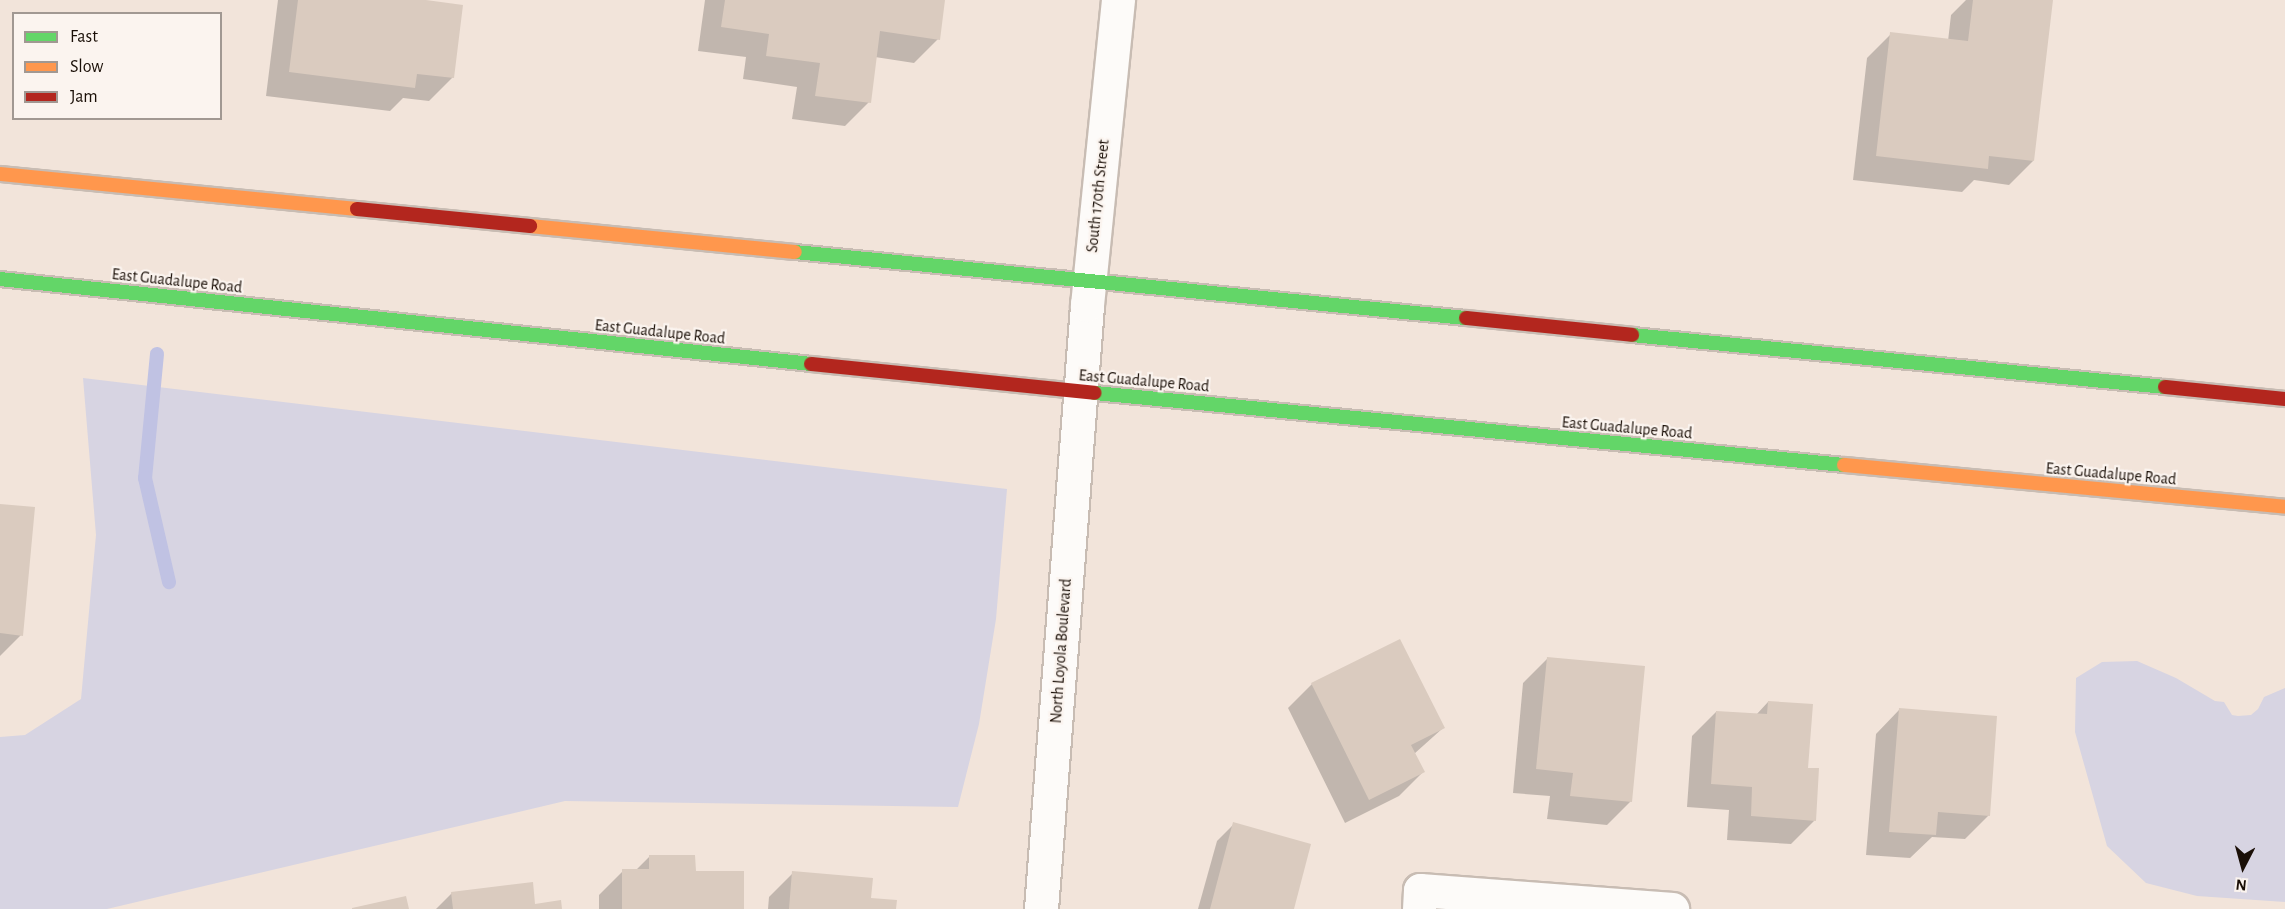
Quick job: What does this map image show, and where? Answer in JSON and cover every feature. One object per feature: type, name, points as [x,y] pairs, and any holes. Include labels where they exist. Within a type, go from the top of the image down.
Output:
[{"type":"street","name":"South 170th Street","points":[[1081,392],[1089,282],[1118,0]]},
{"type":"street","points":[[0,174],[2285,399]]},
{"type":"street","name":"East Guadalupe Road","points":[[0,279],[1081,392],[2285,507]]},
{"type":"street","name":"North Loyola Boulevard","points":[[1041,909],[1081,392]]},
{"type":"street","points":[[1420,899],[1672,909]]},
{"type":"shaded area","points":[[83,378],[1007,489],[996,619],[979,724],[958,807],[565,801],[107,909],[0,909],[0,737],[25,735],[81,699],[96,535]]},
{"type":"shaded area","points":[[2137,661],[2176,678],[2215,701],[2224,702],[2232,715],[2251,715],[2258,709],[2264,697],[2285,688],[2285,902],[2197,896],[2146,883],[2107,846],[2075,732],[2076,678],[2102,662]]},
{"type":"building","points":[[298,0],[426,0],[463,5],[454,78],[417,74],[415,88],[289,72]]},
{"type":"building","points":[[725,0],[945,0],[940,40],[880,31],[871,103],[815,96],[820,63],[766,56],[769,34],[721,27]]},
{"type":"building","points":[[1973,0],[2053,0],[2034,161],[1989,156],[1988,169],[1876,156],[1890,32],[1968,41]]},
{"type":"building","points":[[0,504],[35,507],[23,636],[0,633]]},
{"type":"building","points":[[1400,639],[1445,728],[1411,745],[1425,772],[1369,800],[1311,683]]},
{"type":"building","points":[[1547,657],[1645,666],[1632,802],[1570,796],[1573,773],[1536,769]]},
{"type":"building","points":[[1768,701],[1813,704],[1808,768],[1819,768],[1816,821],[1751,816],[1752,787],[1711,784],[1716,711],[1767,714]]},
{"type":"building","points":[[1899,708],[1997,716],[1990,816],[1938,812],[1936,835],[1889,832]]},
{"type":"building","points":[[1233,822],[1311,844],[1294,909],[1210,909]]},
{"type":"building","points":[[649,855],[695,855],[696,871],[744,871],[744,909],[622,909],[622,869],[649,869]]},
{"type":"building","points":[[792,871],[873,878],[871,898],[897,900],[896,909],[789,909]]},
{"type":"building","points":[[533,882],[535,904],[561,900],[562,909],[453,909],[451,892]]},
{"type":"building","points":[[406,896],[409,909],[352,909],[352,908]]},
{"type":"waterway","points":[[157,354],[145,478],[169,582]]},
{"type":"traffic: fast","points":[[795,252],[1466,318]]},
{"type":"traffic: fast","points":[[0,279],[811,364]]},
{"type":"traffic: fast","points":[[1632,335],[2165,387]]},
{"type":"traffic: fast","points":[[1095,393],[1844,465]]},
{"type":"traffic: slow","points":[[0,174],[357,209]]},
{"type":"traffic: slow","points":[[530,226],[795,252]]},
{"type":"traffic: slow","points":[[1844,465],[2285,507]]},
{"type":"traffic: jam","points":[[357,209],[530,226]]},
{"type":"traffic: jam","points":[[1466,318],[1632,335]]},
{"type":"traffic: jam","points":[[811,364],[1095,393]]},
{"type":"traffic: jam","points":[[2165,387],[2285,399]]}]
